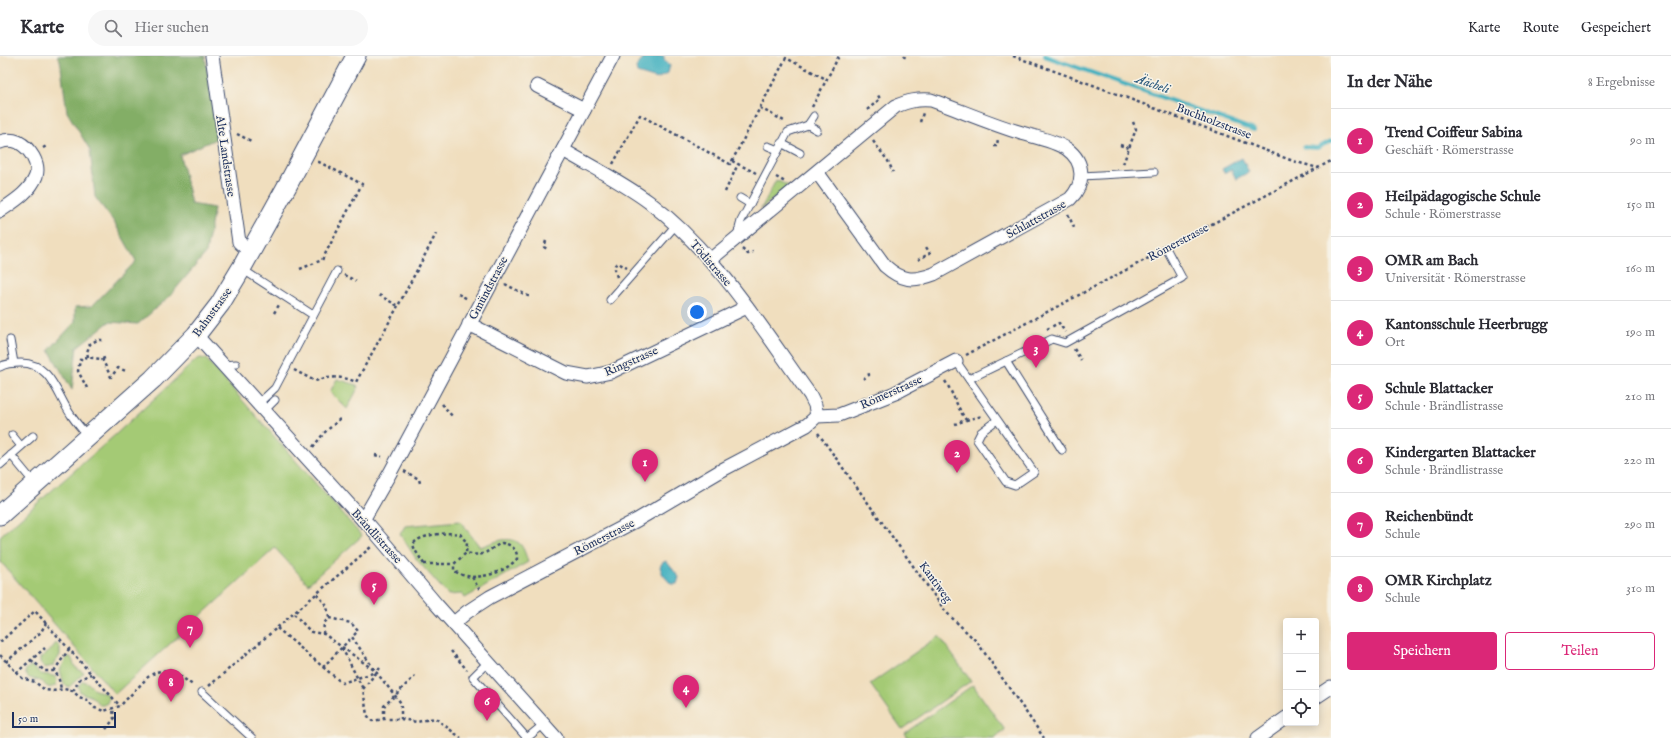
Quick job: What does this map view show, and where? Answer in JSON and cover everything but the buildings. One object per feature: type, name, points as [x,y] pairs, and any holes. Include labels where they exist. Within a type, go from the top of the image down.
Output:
[{"type":"main road","name":"Bahnstrasse","points":[[0,515],[153,379],[196,335],[220,304],[356,56]]},
{"type":"street","name":"Alte Landstrasse","points":[[212,56],[239,242],[245,260]]},
{"type":"street","name":"Gmündstrasse","points":[[363,520],[390,473],[613,56]]},
{"type":"street","points":[[537,86],[584,110]]},
{"type":"street","points":[[710,260],[896,106],[908,101],[918,99],[931,100],[1014,131],[1059,145],[1075,156],[1081,168],[1082,176]]},
{"type":"street","points":[[0,142],[6,140],[18,142],[29,150],[37,167],[36,175],[28,188],[18,198],[0,211]]},
{"type":"street","name":"Tödistrasse","points":[[562,150],[622,183],[650,203],[676,225],[710,260],[747,307],[810,395],[815,405],[817,416]]},
{"type":"street","name":"Schlattstrasse","points":[[816,172],[885,266],[899,277],[916,280],[941,271],[1070,199],[1077,193],[1082,176]]},
{"type":"street","name":"Ringstrasse","points":[[469,324],[566,373],[588,377],[611,372],[747,307]]},
{"type":"street","name":"Brändlistrasse","points":[[196,335],[230,365],[261,408],[363,520],[370,524],[454,623],[556,738]]},
{"type":"street","name":"Römerstrasse","points":[[454,623],[467,612],[490,597],[637,520],[722,470],[807,425],[817,416],[839,415],[895,393],[956,361]]},
{"type":"street","points":[[1319,695],[1331,687]]},
{"type":"street","points":[[1258,738],[1283,720]]},
{"type":"lane","points":[[808,126],[814,116]]},
{"type":"lane","points":[[736,239],[741,221],[788,132],[808,126],[817,130]]},
{"type":"lane","points":[[781,143],[800,153]]},
{"type":"lane","points":[[768,146],[778,150]]},
{"type":"lane","points":[[1082,176],[1154,172]]},
{"type":"lane","points":[[740,198],[750,204]]},
{"type":"lane","points":[[610,300],[676,225]]},
{"type":"lane","points":[[969,379],[1052,339],[1065,343],[1182,278],[1166,248]]},
{"type":"lane","points":[[245,260],[313,315]]},
{"type":"lane","points":[[261,408],[275,388],[337,271]]},
{"type":"lane","points":[[10,340],[14,363]]},
{"type":"lane","points":[[956,361],[1034,472],[1015,485],[1006,485],[977,440],[981,432],[997,420]]},
{"type":"lane","points":[[1006,361],[1062,450]]},
{"type":"lane","points":[[0,367],[14,363],[27,363],[38,367],[49,376],[70,415],[89,437]]},
{"type":"lane","points":[[261,408],[275,400]]},
{"type":"lane","points":[[12,435],[21,446]]},
{"type":"lane","points":[[0,465],[34,436]]},
{"type":"lane","points":[[11,455],[35,484]]},
{"type":"lane","points":[[488,662],[473,677],[527,738],[544,724]]},
{"type":"lane","points":[[202,692],[252,738]]},
{"type":"path","points":[[814,116],[812,106],[839,56]]},
{"type":"path","name":"Buchholzstrasse","points":[[1013,56],[1093,85],[1293,162],[1318,168]]},
{"type":"path","points":[[613,164],[640,115],[730,164],[786,58],[826,79]]},
{"type":"path","points":[[867,110],[880,99],[877,93]]},
{"type":"path","points":[[760,108],[798,129]]},
{"type":"path","points":[[920,122],[922,116]]},
{"type":"path","points":[[1120,174],[1136,129],[1133,122]]},
{"type":"path","points":[[867,144],[873,140],[888,161],[893,172]]},
{"type":"path","points":[[1120,145],[1129,148]]},
{"type":"path","points":[[300,269],[322,260],[362,184],[313,159]]},
{"type":"path","points":[[732,161],[789,183]]},
{"type":"path","name":"Römerstrasse","points":[[956,361],[1331,161]]},
{"type":"path","points":[[725,192],[738,164]]},
{"type":"path","points":[[1068,213],[1075,230]]},
{"type":"path","points":[[287,366],[315,381],[326,377],[336,377],[346,378],[356,382],[436,234]]},
{"type":"path","points":[[546,241],[544,247],[547,249]]},
{"type":"path","points":[[918,260],[930,252],[926,247]]},
{"type":"path","points":[[748,254],[753,252]]},
{"type":"path","points":[[617,277],[615,271],[616,264],[618,263],[629,268],[633,273]]},
{"type":"path","points":[[500,290],[504,284],[530,297]]},
{"type":"path","points":[[379,295],[398,306]]},
{"type":"path","points":[[88,357],[87,352],[90,344],[97,340],[105,340]]},
{"type":"path","points":[[87,388],[80,378],[78,364],[83,357],[103,359],[111,377],[118,368],[126,372]]},
{"type":"path","points":[[863,379],[869,375],[868,371]]},
{"type":"path","points":[[941,375],[953,393],[956,406],[966,420]]},
{"type":"path","points":[[439,407],[442,404],[452,416]]},
{"type":"path","points":[[955,424],[992,413]]},
{"type":"path","points":[[308,449],[315,446],[324,434],[340,419]]},
{"type":"path","name":"Kantiweg","points":[[818,433],[946,612],[977,642],[1044,738]]},
{"type":"path","points":[[375,454],[382,458],[385,453]]},
{"type":"path","points":[[419,479],[420,483]]},
{"type":"path","points":[[421,567],[424,564],[454,564],[466,553],[465,538],[460,534],[452,533],[419,538],[415,540],[413,545],[424,564]]},
{"type":"path","points":[[454,564],[454,571],[462,575],[472,577],[490,575],[504,569],[517,559],[518,554],[508,544],[502,543],[485,554],[478,555],[466,553]]},
{"type":"path","points":[[0,655],[22,678],[35,682],[45,690],[72,691],[79,697],[88,700],[95,708],[104,711],[120,706],[148,677],[156,672],[168,670],[176,673],[202,692],[374,544]]},
{"type":"path","points":[[472,577],[481,593]]},
{"type":"path","points":[[317,594],[327,606],[329,618]]},
{"type":"path","points":[[0,642],[35,611],[120,706]]},
{"type":"path","points":[[294,614],[311,632],[323,634],[376,672]]},
{"type":"path","points":[[323,634],[324,623],[329,618]]},
{"type":"path","points":[[323,667],[358,631],[351,624],[329,618]]},
{"type":"path","points":[[6,662],[41,632],[46,623]]},
{"type":"path","points":[[277,628],[342,683],[376,672]]},
{"type":"path","points":[[352,637],[376,672],[401,703],[401,719]]},
{"type":"path","points":[[342,647],[364,689],[367,715],[372,721],[401,719],[417,722],[435,718],[462,738]]},
{"type":"path","points":[[16,673],[45,648]]},
{"type":"path","points":[[54,671],[69,649]]},
{"type":"path","points":[[451,651],[473,677]]},
{"type":"path","points":[[31,660],[45,671],[54,671]]},
{"type":"path","points":[[364,689],[380,668]]},
{"type":"path","points":[[54,671],[59,678],[61,690]]},
{"type":"path","points":[[72,691],[80,679],[91,674]]},
{"type":"path","points":[[384,719],[384,706],[415,676]]},
{"type":"path","points":[[106,729],[114,719],[113,708]]},
{"type":"green space","points":[[57,56],[205,56],[218,138],[180,155],[191,204],[214,208],[206,253],[169,297],[138,324],[109,322],[77,347],[72,390],[49,350],[75,322],[75,307],[92,306],[136,261],[114,222],[95,197],[90,150],[67,112],[60,60]]},
{"type":"green space","points":[[776,180],[789,186],[761,209]]},
{"type":"green space","points":[[197,359],[206,359],[362,536],[308,584],[275,548],[115,694],[0,561],[0,536],[115,435]]},
{"type":"green space","points":[[337,379],[357,385],[358,388],[347,409],[330,392]]},
{"type":"green space","points":[[460,521],[480,547],[500,540],[516,541],[523,548],[528,562],[465,598],[462,594],[448,595],[417,560],[400,534],[405,526]]},
{"type":"green space","points":[[939,636],[971,681],[902,729],[870,684]]},
{"type":"green space","points":[[56,643],[60,647],[60,655],[53,666],[44,668],[40,663],[40,658],[49,652]]},
{"type":"green space","points":[[67,657],[71,657],[75,667],[84,673],[69,687],[64,684],[60,670]]},
{"type":"green space","points":[[32,666],[41,674],[54,676],[57,680],[56,685],[53,687],[48,687],[41,681],[29,678],[25,672],[27,668]]},
{"type":"green space","points":[[83,681],[88,683],[95,690],[106,693],[109,698],[107,703],[100,705],[89,695],[80,692],[78,686]]},
{"type":"green space","points":[[973,685],[1005,730],[994,738],[908,738],[905,733]]},
{"type":"water","points":[[646,56],[664,56],[664,60],[670,65],[668,73],[657,79],[637,73],[636,67]]},
{"type":"water","points":[[1242,158],[1249,172],[1236,179],[1231,169],[1224,173],[1222,169]]},
{"type":"water","points":[[666,561],[679,577],[677,584],[671,584],[663,575],[660,567],[662,563]]},
{"type":"waterway","name":"Äächeli","points":[[1045,56],[1254,130]]},
{"type":"waterway","name":"Äächeli","points":[[1304,147],[1317,148],[1331,141]]},
{"type":"place","name":"OMR am Bach","points":[[1036,368]]},
{"type":"place","name":"Heilpädagogische Schule","points":[[957,473]]},
{"type":"place","name":"Trend Coiffeur Sabina","points":[[645,482]]},
{"type":"place","name":"Schule Blattacker","points":[[374,605]]},
{"type":"place","name":"Reichenbündt","points":[[190,648]]},
{"type":"place","name":"OMR Kirchplatz","points":[[171,702]]},
{"type":"place","name":"Kantonsschule Heerbrugg","points":[[686,708]]},
{"type":"place","name":"Kindergarten Blattacker","points":[[487,721]]}]
